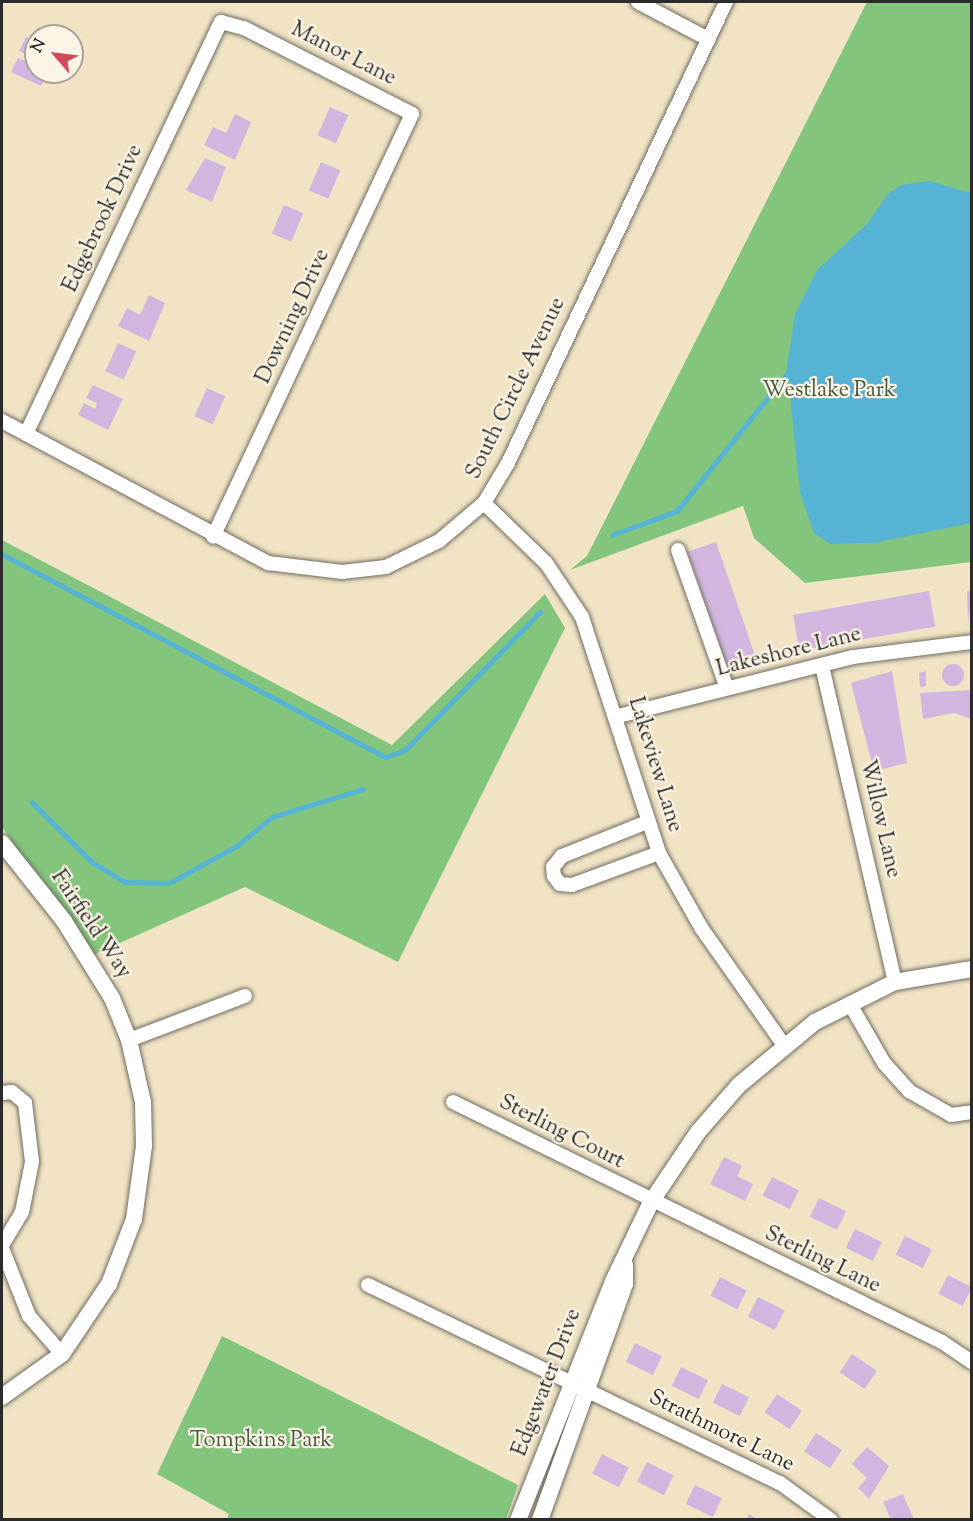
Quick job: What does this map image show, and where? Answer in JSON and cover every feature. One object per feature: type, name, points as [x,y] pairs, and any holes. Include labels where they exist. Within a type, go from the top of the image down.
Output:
[{"type":"street","points":[[638,2],[708,39]]},
{"type":"street","name":"South Circle Avenue","points":[[2,421],[213,537],[268,563],[311,572],[353,571],[386,567],[423,550],[484,503],[726,2]]},
{"type":"street","name":"Manor Lane","points":[[220,22],[244,28],[412,114]]},
{"type":"street","name":"Edgebrook Drive","points":[[26,434],[220,22]]},
{"type":"street","name":"Downing Drive","points":[[213,537],[412,114]]},
{"type":"street","name":"Lakeview Lane","points":[[484,503],[546,563],[582,616],[618,716],[647,822],[659,853],[702,929],[783,1044]]},
{"type":"street","points":[[678,550],[727,688]]},
{"type":"street","name":"Lakeshore Lane","points":[[618,716],[822,666],[972,642]]},
{"type":"street","name":"Willow Lane","points":[[822,666],[895,982]]},
{"type":"street","points":[[647,822],[562,856],[553,867],[554,876],[560,884],[572,885],[659,853]]},
{"type":"street","name":"Fairfield Way","points":[[2,843],[88,957],[129,1040],[143,1102],[139,1199],[108,1284],[62,1354]]},
{"type":"street","name":"Edgewater Drive","points":[[519,1520],[571,1382],[625,1265],[651,1202],[698,1132],[783,1044],[850,1004],[895,982],[972,969]]},
{"type":"street","points":[[129,1040],[245,996]]},
{"type":"street","points":[[850,1004],[884,1063],[909,1091],[951,1115],[972,1112]]},
{"type":"street","points":[[2,1093],[12,1092],[25,1103],[32,1137],[22,1212],[2,1246],[29,1316],[62,1354],[2,1397]]},
{"type":"street","name":"Sterling Court","points":[[453,1102],[651,1202]]},
{"type":"street","name":"Sterling Lane","points":[[651,1202],[942,1342],[972,1362]]},
{"type":"street","name":"Edgewater Drive","points":[[540,1520],[625,1284],[625,1265]]},
{"type":"street","name":"Strathmore Lane","points":[[368,1285],[780,1483],[831,1520]]},
{"type":"green space","name":"Westlake Park","points":[[867,2],[971,2],[971,562],[805,583],[754,538],[743,506],[570,570],[587,556]]},
{"type":"green space","points":[[2,540],[392,745],[545,594],[565,628],[398,962],[245,887],[93,955],[2,827]]},
{"type":"green space","name":"Tompkins Park","points":[[222,1336],[518,1485],[506,1519],[227,1519],[229,1514],[157,1474]]},
{"type":"water","points":[[929,181],[971,193],[971,523],[874,543],[830,544],[814,533],[800,492],[787,367],[795,314],[817,270],[867,224],[888,194],[901,185]]},
{"type":"building","points":[[24,41],[24,53],[19,51]]},
{"type":"building","points":[[18,58],[24,60],[24,78],[11,72]]},
{"type":"building","points":[[330,107],[348,115],[336,143],[317,135]]},
{"type":"building","points":[[235,114],[251,122],[235,160],[204,145],[213,127],[226,133]]},
{"type":"building","points":[[205,158],[226,167],[212,202],[186,190]]},
{"type":"building","points":[[321,162],[340,170],[328,199],[309,191]]},
{"type":"building","points":[[284,205],[303,213],[291,242],[272,234]]},
{"type":"building","points":[[149,295],[165,303],[149,341],[118,326],[127,308],[140,315]]},
{"type":"building","points":[[118,343],[136,351],[124,379],[105,371]]},
{"type":"building","points":[[93,385],[123,399],[108,430],[78,415],[84,403],[95,409],[97,403],[86,398]]},
{"type":"building","points":[[207,388],[225,396],[213,424],[194,416]]},
{"type":"building","points":[[716,542],[755,656],[727,666],[688,552]]},
{"type":"building","points":[[929,591],[935,626],[799,650],[793,615]]},
{"type":"building","points":[[967,591],[972,591],[968,624]]},
{"type":"building","points":[[953,664],[961,667],[964,675],[961,683],[953,686],[945,683],[942,675],[945,667]]},
{"type":"building","points":[[892,671],[907,763],[874,771],[851,683]]},
{"type":"building","points":[[926,671],[926,686],[920,687],[919,673]]},
{"type":"building","points":[[972,690],[972,719],[954,713],[923,719],[920,693]]},
{"type":"building","points":[[724,1157],[742,1166],[737,1176],[753,1184],[745,1201],[710,1184]]},
{"type":"building","points":[[772,1177],[799,1190],[790,1209],[763,1196]]},
{"type":"building","points":[[819,1198],[846,1211],[837,1230],[810,1217]]},
{"type":"building","points":[[855,1229],[882,1242],[873,1261],[846,1248]]},
{"type":"building","points":[[905,1236],[932,1249],[923,1268],[896,1255]]},
{"type":"building","points":[[948,1275],[972,1287],[963,1306],[938,1294]]},
{"type":"building","points":[[720,1277],[747,1291],[737,1309],[710,1296]]},
{"type":"building","points":[[758,1297],[785,1311],[775,1330],[748,1317]]},
{"type":"building","points":[[635,1343],[662,1356],[653,1375],[626,1362]]},
{"type":"building","points":[[852,1354],[877,1371],[865,1389],[840,1372]]},
{"type":"building","points":[[681,1367],[708,1380],[699,1399],[672,1386]]},
{"type":"building","points":[[722,1384],[749,1397],[740,1416],[713,1403]]},
{"type":"building","points":[[777,1394],[802,1411],[790,1429],[765,1412]]},
{"type":"building","points":[[816,1433],[842,1450],[830,1468],[804,1451]]},
{"type":"building","points":[[867,1447],[889,1466],[869,1499],[858,1488],[867,1478],[852,1464]]},
{"type":"building","points":[[602,1454],[629,1468],[619,1487],[592,1474]]},
{"type":"building","points":[[647,1462],[674,1476],[664,1495],[637,1482]]},
{"type":"building","points":[[695,1485],[722,1498],[713,1517],[686,1504]]},
{"type":"building","points":[[903,1494],[914,1520],[891,1520],[883,1502]]},
{"type":"building","points":[[749,1514],[759,1520],[746,1520]]},
{"type":"waterway","points":[[612,535],[677,511],[793,366]]},
{"type":"waterway","points":[[2,554],[386,757],[405,750],[540,612]]},
{"type":"waterway","points":[[32,802],[92,862],[125,882],[169,883],[237,846],[272,817],[363,789]]}]
